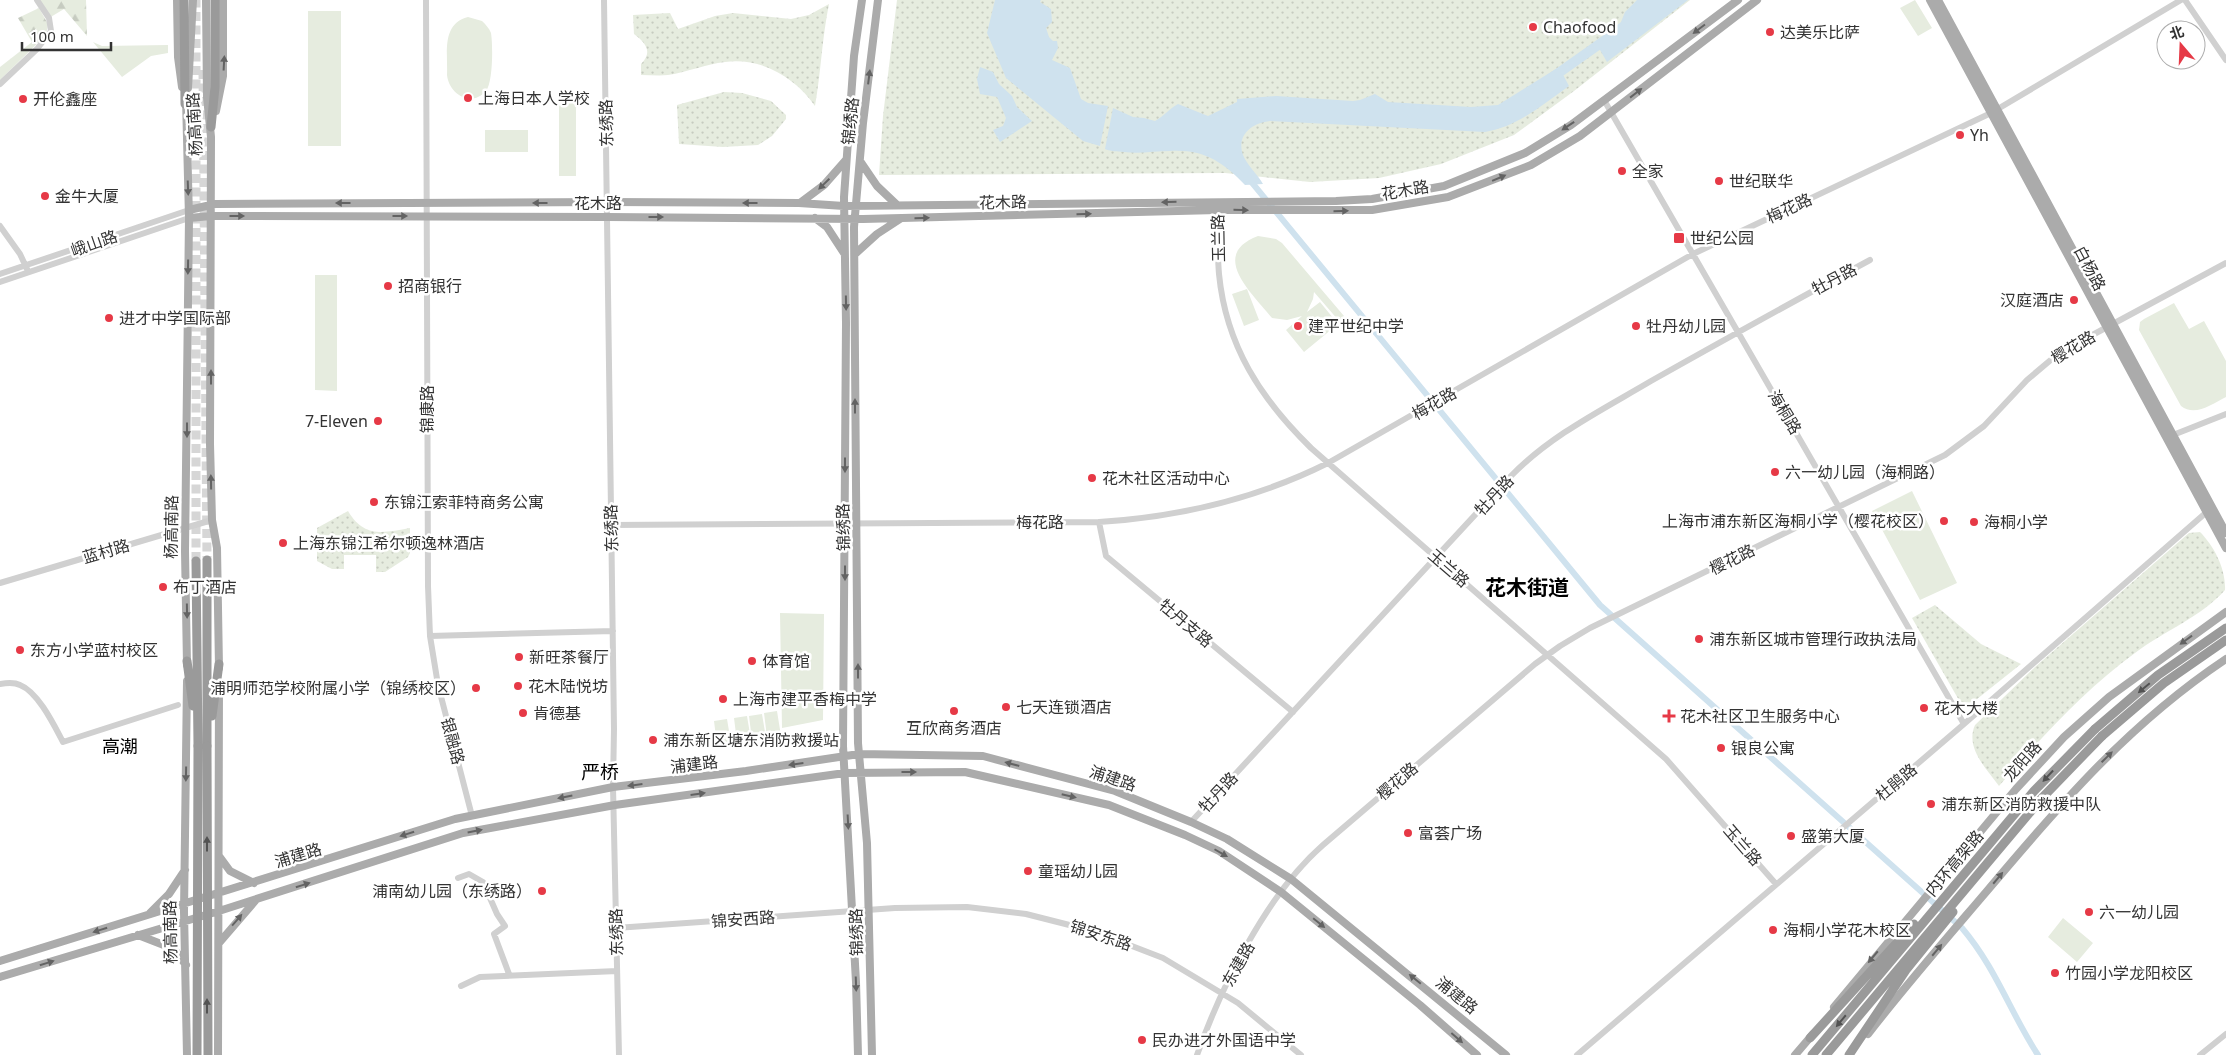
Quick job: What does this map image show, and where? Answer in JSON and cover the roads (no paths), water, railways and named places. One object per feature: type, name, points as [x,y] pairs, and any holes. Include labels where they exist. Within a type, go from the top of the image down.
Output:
[{"type":"highway","points":[[184,0],[185,104]]},
{"type":"highway","points":[[211,128],[215,87],[215,0]]},
{"type":"highway","name":"杨高南路","points":[[197,1055],[196,878],[207,560]]},
{"type":"highway","name":"杨高南路","points":[[196,561],[202,746],[208,1055]]},
{"type":"highway","name":"内环高架路","points":[[1812,1055],[1926,915],[1959,880],[2034,791],[2095,729],[2158,675],[2226,628]]},
{"type":"highway","name":"内环高架路","points":[[1826,1055],[1955,905],[2004,842],[2042,798],[2102,736],[2164,684],[2226,640]]},
{"type":"highway","points":[[187,661],[202,746]]},
{"type":"highway","points":[[202,746],[220,664]]},
{"type":"highway","points":[[1810,1038],[1926,915]]},
{"type":"highway","points":[[1850,1055],[1938,925]]},
{"type":"main road","points":[[177,0],[178,57],[185,104]]},
{"type":"main road","name":"杨高南路","points":[[187,1055],[184,904],[189,218],[185,104],[190,75],[193,0]]},
{"type":"main road","name":"杨高南路","points":[[206,0],[208,97],[211,128],[212,520],[217,548],[220,664],[218,1055]]},
{"type":"main road","points":[[211,128],[223,76],[223,0]]},
{"type":"main road","name":"锦绣路","points":[[858,1055],[844,758],[844,206],[854,56],[862,0]]},
{"type":"main road","name":"锦绣路","points":[[872,1055],[869,910],[860,754],[855,254],[856,205],[860,160],[878,0]]},
{"type":"main road","name":"花木路","points":[[188,210],[211,205],[607,202],[799,203],[844,206],[1218,201],[1285,202],[1372,198],[1444,186],[1525,153],[1571,125],[1738,0]]},
{"type":"main road","name":"花木路","points":[[189,218],[211,216],[608,216],[856,219],[1218,210],[1372,210],[1448,197],[1531,165],[1580,136],[1756,0]]},
{"type":"main road","name":"白杨路","points":[[1930,0],[1994,111]]},
{"type":"main road","name":"白杨路","points":[[1938,0],[1994,111],[2109,325],[2209,509],[2226,533]]},
{"type":"main road","points":[[799,203],[824,185],[846,160]]},
{"type":"main road","points":[[860,160],[877,186],[897,204]]},
{"type":"main road","points":[[815,218],[827,227],[845,254]]},
{"type":"main road","points":[[855,254],[877,234],[901,218]]},
{"type":"main road","name":"白杨路","points":[[2109,325],[2173,435],[2226,548]]},
{"type":"main road","name":"龙阳路","points":[[1795,1055],[1856,978],[2032,770],[2080,721],[2109,697],[2226,612]]},
{"type":"main road","points":[[1850,1055],[2063,801],[2094,769],[2159,710],[2226,659]]},
{"type":"main road","name":"浦建路","points":[[0,961],[455,819],[613,788],[844,758],[860,754],[983,756],[1115,792],[1191,822],[1227,839],[1290,879],[1506,1055]]},
{"type":"main road","name":"浦建路","points":[[0,977],[256,900],[463,833],[615,805],[845,773],[965,772],[1109,805],[1185,835],[1219,851],[1281,892],[1420,1005],[1477,1055]]},
{"type":"main road","points":[[219,855],[230,871],[254,883]]},
{"type":"main road","points":[[146,916],[169,894],[185,870]]},
{"type":"main road","points":[[219,943],[256,900]]},
{"type":"main road","points":[[138,935],[174,949],[186,965]]},
{"type":"street","points":[[0,84],[37,49],[51,31],[49,18],[37,0]]},
{"type":"street","name":"锦康路","points":[[426,0],[428,576],[430,636]]},
{"type":"street","name":"东绣路","points":[[604,0],[613,631],[613,788],[615,805],[619,1055]]},
{"type":"street","name":"梅花路","points":[[611,525],[1099,522],[1153,518],[1220,504],[1277,486],[1328,463],[1693,254],[1994,111],[2181,0]]},
{"type":"street","points":[[2185,0],[2226,60]]},
{"type":"street","name":"海桐路","points":[[1604,100],[1964,724]]},
{"type":"street","name":"玉兰路","points":[[1218,201],[1220,284],[1229,322],[1242,356],[1259,388],[1273,408],[1328,463],[1666,759],[1776,884]]},
{"type":"street","name":"峨山路","points":[[0,282],[27,269],[188,210]]},
{"type":"street","name":"峨山路","points":[[0,274],[27,269],[189,218]]},
{"type":"street","points":[[0,226],[20,254],[27,269]]},
{"type":"street","name":"牡丹路","points":[[1191,822],[1511,476],[1534,454],[1568,430],[1738,332],[1870,260]]},
{"type":"street","name":"樱花路","points":[[1290,879],[1323,844],[1548,654],[1575,636],[1956,448],[1992,418],[2041,367],[2064,350],[2226,263]]},
{"type":"street","points":[[2173,435],[2226,414]]},
{"type":"street","name":"杜鹃路","points":[[1577,1055],[1964,724],[2209,509]]},
{"type":"street","name":"蓝村路","points":[[0,583],[212,520]]},
{"type":"street","name":"牡丹支路","points":[[1099,522],[1106,556],[1293,712]]},
{"type":"street","points":[[430,636],[613,631]]},
{"type":"street","name":"银融路","points":[[430,636],[438,685],[472,816]]},
{"type":"street","points":[[0,684],[15,683],[28,690],[48,715],[63,742],[178,705]]},
{"type":"street","points":[[458,878],[469,874],[483,882],[497,914],[505,926],[494,934],[509,974]]},
{"type":"street","name":"东建路","points":[[1198,1055],[1222,993],[1290,879]]},
{"type":"street","name":"锦安东路","points":[[869,910],[952,906],[1004,911],[1047,918],[1093,931],[1140,948],[1184,970],[1222,993],[1254,1016],[1301,1055]]},
{"type":"street","name":"锦安西路","points":[[616,928],[869,910]]},
{"type":"street","points":[[461,986],[480,977],[509,974],[617,971]]},
{"type":"street","points":[[2200,1055],[2226,1034]]},
{"type":"water","points":[[995,0],[1041,0],[1040,2],[1051,9],[1052,22],[1046,28],[1049,37],[1053,41],[1057,41],[1058,48],[1052,60],[1070,68],[1081,99],[1088,103],[1108,106],[1100,146],[1083,141],[1006,78],[987,33]]},
{"type":"water","points":[[1637,0],[1688,0],[1607,62],[1596,43],[1621,22],[1625,12]]},
{"type":"water","points":[[980,67],[993,72],[999,84],[1012,96],[1017,107],[1032,121],[1000,142],[993,130],[1003,126],[1006,118],[997,97],[980,94],[977,79]]},
{"type":"water","points":[[1559,67],[1569,86],[1519,120],[1485,132],[1270,121],[1257,124],[1247,131],[1241,148],[1245,159],[1263,184],[1245,185],[1221,164],[1193,152],[1130,153],[1105,149],[1113,108],[1133,117],[1155,121],[1178,104],[1208,116],[1237,102],[1237,99],[1276,96],[1353,101],[1375,94],[1388,102],[1471,107],[1498,105]]},
{"type":"waterway","points":[[1550,79],[1608,38]]},
{"type":"waterway","points":[[1249,179],[1600,605],[1962,928],[1994,974],[2038,1055]]},
{"type":"tunnel","points":[[196,0],[196,561]]},
{"type":"tunnel","points":[[203,70],[207,560]]},
{"type":"place","name":"Chaofood","points":[[1533,27]]},
{"type":"place","name":"达美乐比萨","points":[[1770,32]]},
{"type":"place","name":"上海日本人学校","points":[[468,98]]},
{"type":"place","name":"开伦鑫座","points":[[23,99]]},
{"type":"place","name":"Yh","points":[[1960,135]]},
{"type":"place","name":"全家","points":[[1622,171]]},
{"type":"place","name":"世纪联华","points":[[1719,181]]},
{"type":"place","name":"金牛大厦","points":[[45,196]]},
{"type":"place","name":"世纪公园","points":[[1679,238]]},
{"type":"place","name":"招商银行","points":[[388,286]]},
{"type":"place","name":"汉庭酒店","points":[[2074,300]]},
{"type":"place","name":"进才中学国际部","points":[[109,318]]},
{"type":"place","name":"建平世纪中学","points":[[1298,326]]},
{"type":"place","name":"牡丹幼儿园","points":[[1636,326]]},
{"type":"place","name":"7-Eleven","points":[[378,421]]},
{"type":"place","name":"六一幼儿园（海桐路）","points":[[1775,472]]},
{"type":"place","name":"花木社区活动中心","points":[[1092,478]]},
{"type":"place","name":"东锦江索菲特商务公寓","points":[[374,502]]},
{"type":"place","name":"上海市浦东新区海桐小学（樱花校区）","points":[[1944,521]]},
{"type":"place","name":"海桐小学","points":[[1974,522]]},
{"type":"place","name":"上海东锦江希尔顿逸林酒店","points":[[283,543]]},
{"type":"place","name":"布丁酒店","points":[[163,587]]},
{"type":"place","name":"浦东新区城市管理行政执法局","points":[[1699,639]]},
{"type":"place","name":"东方小学蓝村校区","points":[[20,650]]},
{"type":"place","name":"新旺茶餐厅","points":[[519,657]]},
{"type":"place","name":"体育馆","points":[[752,661]]},
{"type":"place","name":"花木陆悦坊","points":[[518,686]]},
{"type":"place","name":"浦明师范学校附属小学（锦绣校区）","points":[[476,688]]},
{"type":"place","name":"上海市建平香梅中学","points":[[723,699]]},
{"type":"place","name":"七天连锁酒店","points":[[1006,707]]},
{"type":"place","name":"花木大楼","points":[[1924,708]]},
{"type":"place","name":"互欣商务酒店","points":[[954,711]]},
{"type":"place","name":"肯德基","points":[[523,713]]},
{"type":"place","name":"花木社区卫生服务中心","points":[[1669,716]]},
{"type":"place","name":"浦东新区塘东消防救援站","points":[[653,740]]},
{"type":"place","name":"银良公寓","points":[[1721,748]]},
{"type":"place","name":"浦东新区消防救援中队","points":[[1931,804]]},
{"type":"place","name":"富荟广场","points":[[1408,833]]},
{"type":"place","name":"盛第大厦","points":[[1791,836]]},
{"type":"place","name":"童瑶幼儿园","points":[[1028,871]]},
{"type":"place","name":"浦南幼儿园（东绣路）","points":[[542,891]]},
{"type":"place","name":"六一幼儿园","points":[[2089,912]]},
{"type":"place","name":"海桐小学花木校区","points":[[1773,930]]},
{"type":"place","name":"竹园小学龙阳校区","points":[[2055,973]]},
{"type":"place","name":"民办进才外国语中学","points":[[1142,1040]]},
{"type":"district","name":"花木街道","points":[[1527,587]]},
{"type":"district","name":"高潮","points":[[120,746]]},
{"type":"district","name":"严桥","points":[[600,772]]}]
